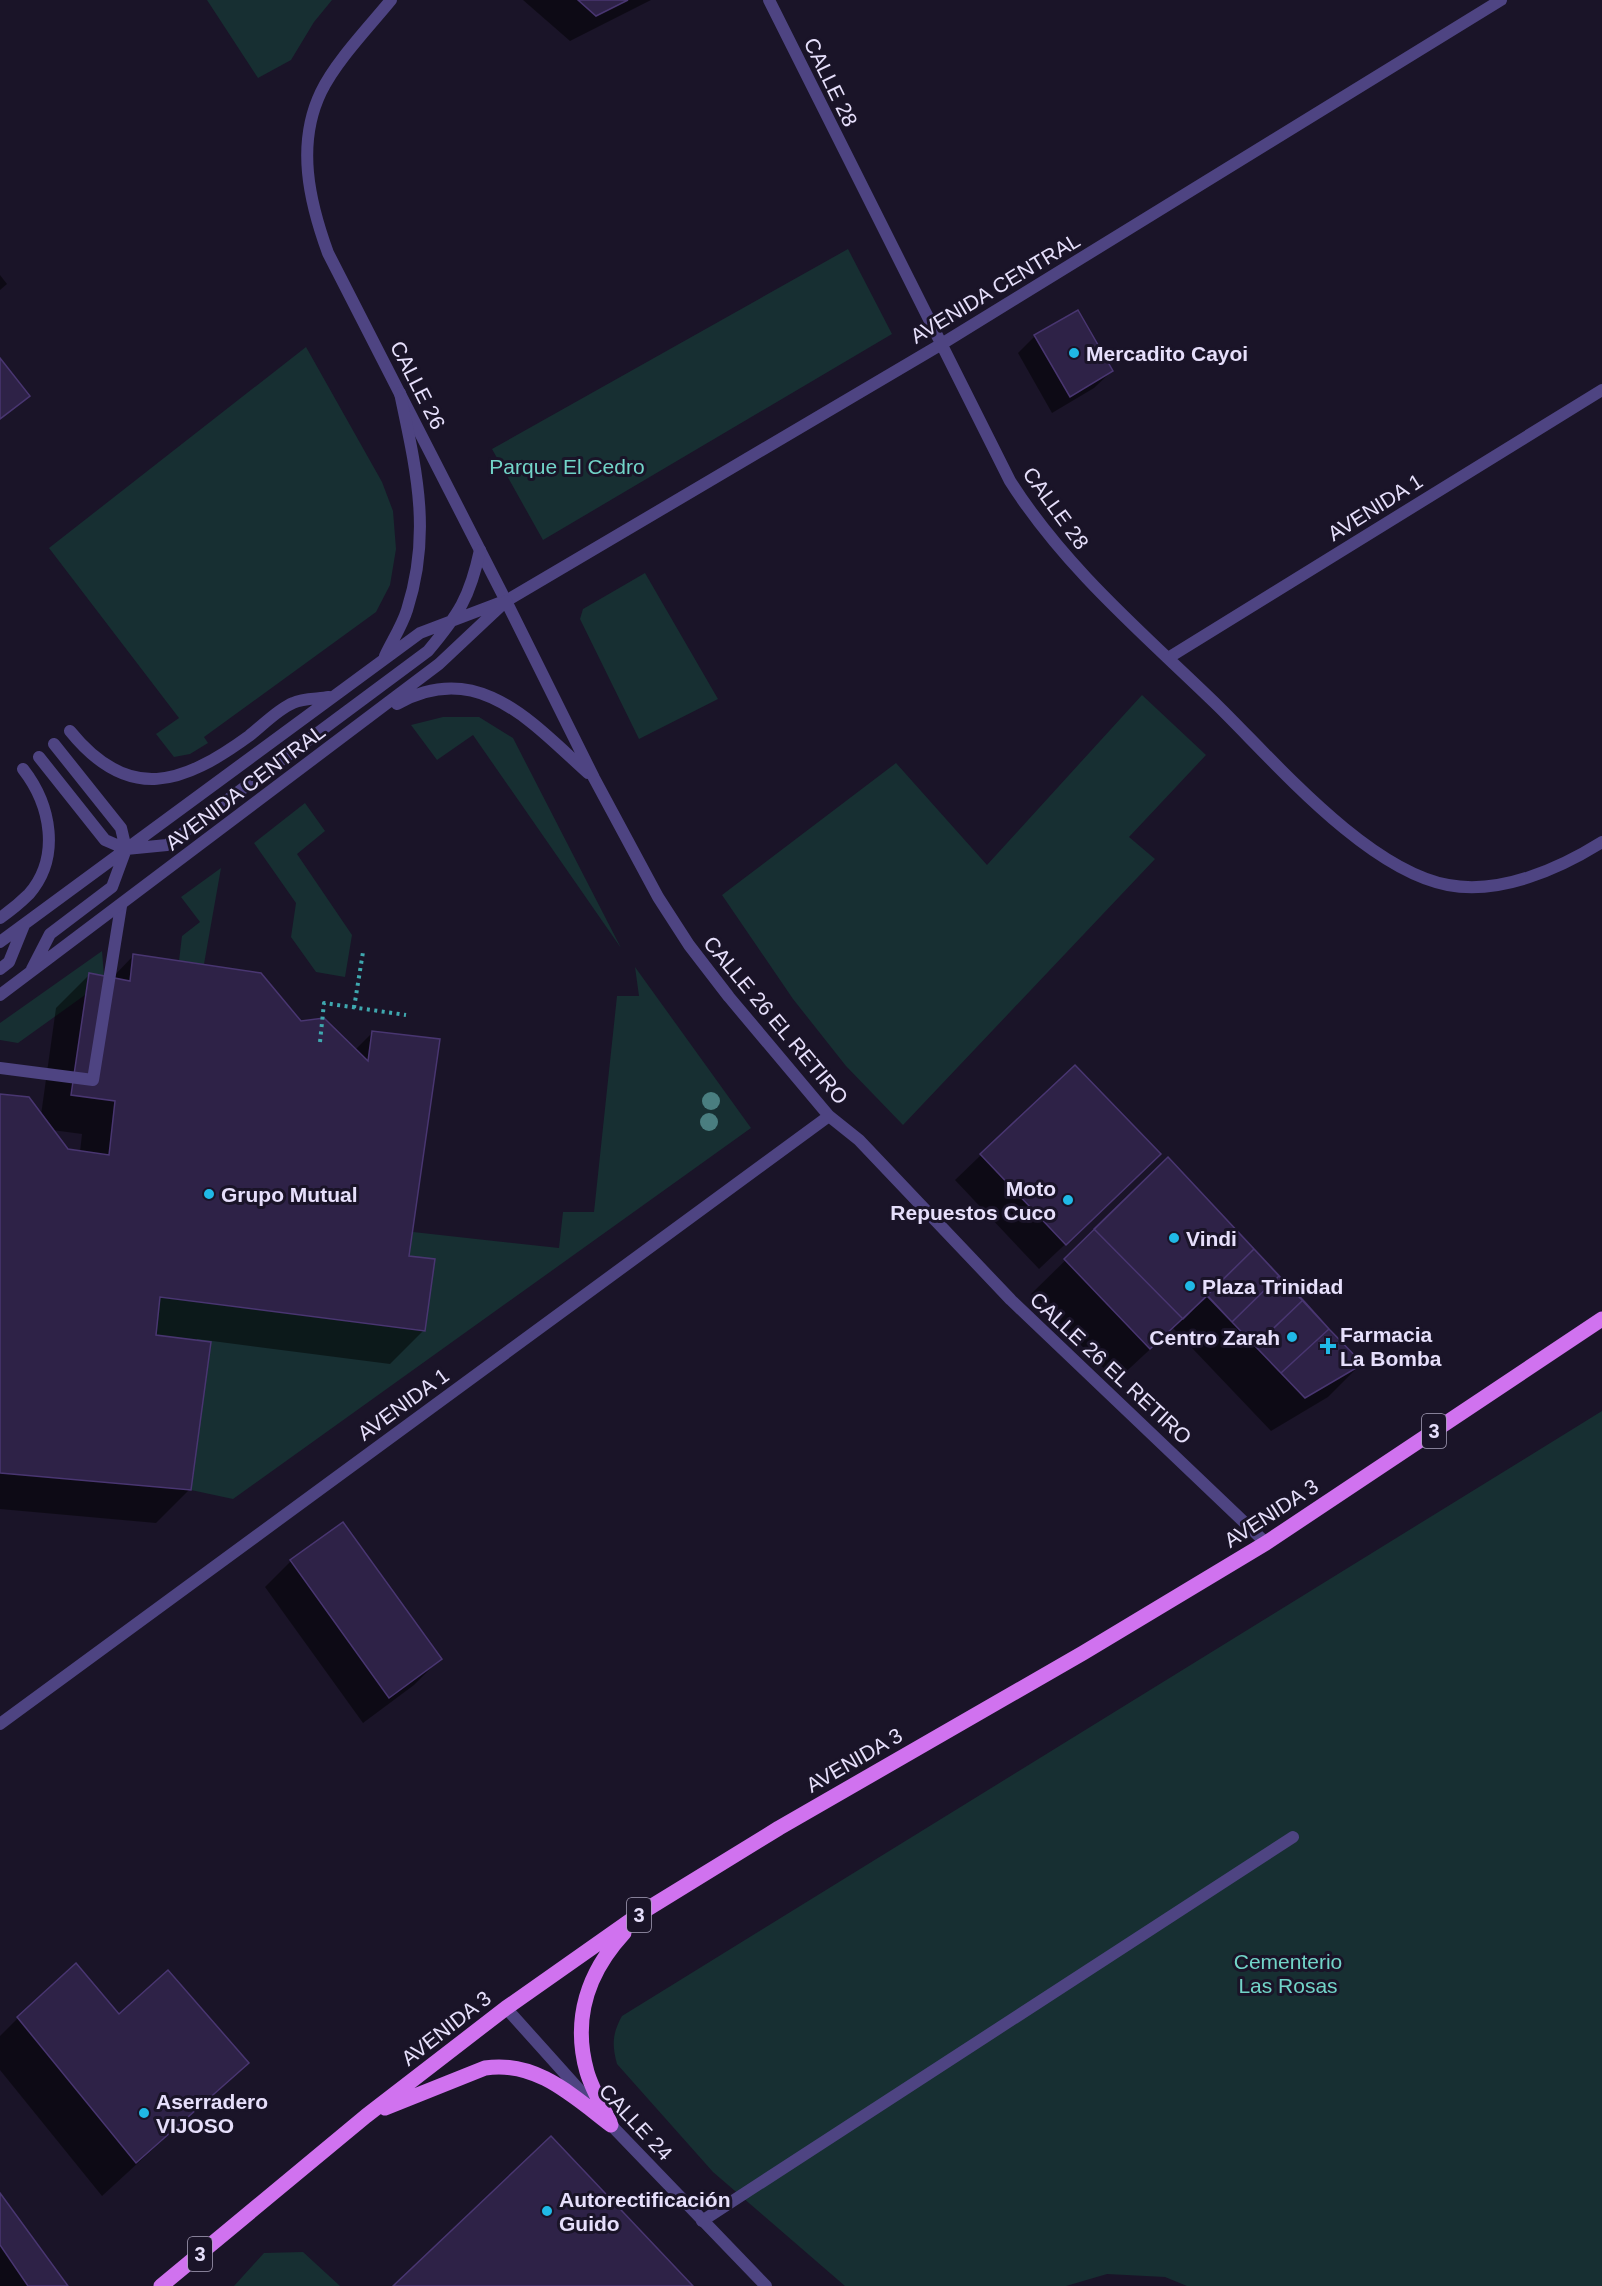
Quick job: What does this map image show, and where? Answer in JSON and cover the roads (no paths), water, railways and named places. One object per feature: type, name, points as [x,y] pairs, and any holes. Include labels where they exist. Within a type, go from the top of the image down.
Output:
[{"type":"main road","name":"AVENIDA 3","points":[[161,2286],[366,2116],[506,2008],[644,1911],[779,1828],[1083,1653],[1266,1542],[1602,1319]]},
{"type":"main road","points":[[611,2125],[587,2074],[584,2057],[584,2000],[592,1975],[607,1951],[644,1911]]},
{"type":"main road","points":[[366,2116],[485,2068],[500,2066],[517,2067],[556,2083],[611,2125]]},
{"type":"street","name":"CALLE 26","points":[[391,0],[322,91],[312,119],[308,181],[315,218],[328,253],[506,601]]},
{"type":"street","name":"AVENIDA CENTRAL","points":[[0,942],[420,633],[506,601],[940,345],[1501,0]]},
{"type":"street","name":"CALLE 28","points":[[774,2],[940,345],[1010,481],[1032,516],[1094,589],[1320,805],[1370,848],[1407,871],[1448,886],[1481,886],[1517,880],[1548,870],[1578,857],[1602,842]]},
{"type":"street","name":"AVENIDA 1","points":[[1168,658],[1602,390]]},
{"type":"street","points":[[383,659],[407,611],[421,548],[420,486],[400,393]]},
{"type":"street","points":[[39,757],[105,840],[126,849],[167,845],[428,651],[454,620],[473,582],[480,550]]},
{"type":"street","name":"AVENIDA CENTRAL","points":[[0,995],[440,664],[506,601]]},
{"type":"street","name":"CALLE 26 EL RETIRO","points":[[506,601],[594,778],[658,897],[689,945],[729,998],[829,1116],[859,1140],[1011,1300],[1266,1542]]},
{"type":"street","points":[[359,726],[408,698],[442,688],[469,688],[496,697],[523,715],[594,778]]},
{"type":"street","points":[[70,731],[86,751],[105,765],[122,773],[160,780],[179,777],[216,760],[293,703],[333,696]]},
{"type":"street","points":[[30,973],[50,934],[112,888],[126,849],[121,828],[54,744]]},
{"type":"street","points":[[0,918],[29,894],[39,880],[49,844],[41,796],[23,769]]},
{"type":"street","points":[[0,1068],[93,1080],[121,906]]},
{"type":"street","points":[[0,969],[9,962],[24,924]]},
{"type":"street","name":"AVENIDA 1","points":[[0,1724],[829,1116]]},
{"type":"street","points":[[702,2221],[1293,1837]]},
{"type":"street","name":"CALLE 24","points":[[506,2008],[611,2125],[766,2286]]},
{"type":"place","name":"Mercadito Cayoi","points":[[1074,353]]},
{"type":"place","name":"Grupo Mutual","points":[[209,1194]]},
{"type":"place","name":"Moto Repuestos Cuco","points":[[1068,1200]]},
{"type":"place","name":"Vindi","points":[[1174,1238]]},
{"type":"place","name":"Plaza Trinidad","points":[[1190,1286]]},
{"type":"place","name":"Centro Zarah","points":[[1292,1337]]},
{"type":"place","name":"Farmacia La Bomba","points":[[1328,1346]]},
{"type":"place","name":"Aserradero VIJOSO","points":[[144,2113]]},
{"type":"place","name":"Autorectificación Guido","points":[[547,2211]]},
{"type":"park label","name":"Parque El Cedro","points":[[567,466]]},
{"type":"park label","name":"Cementerio Las Rosas","points":[[1288,1973]]}]
